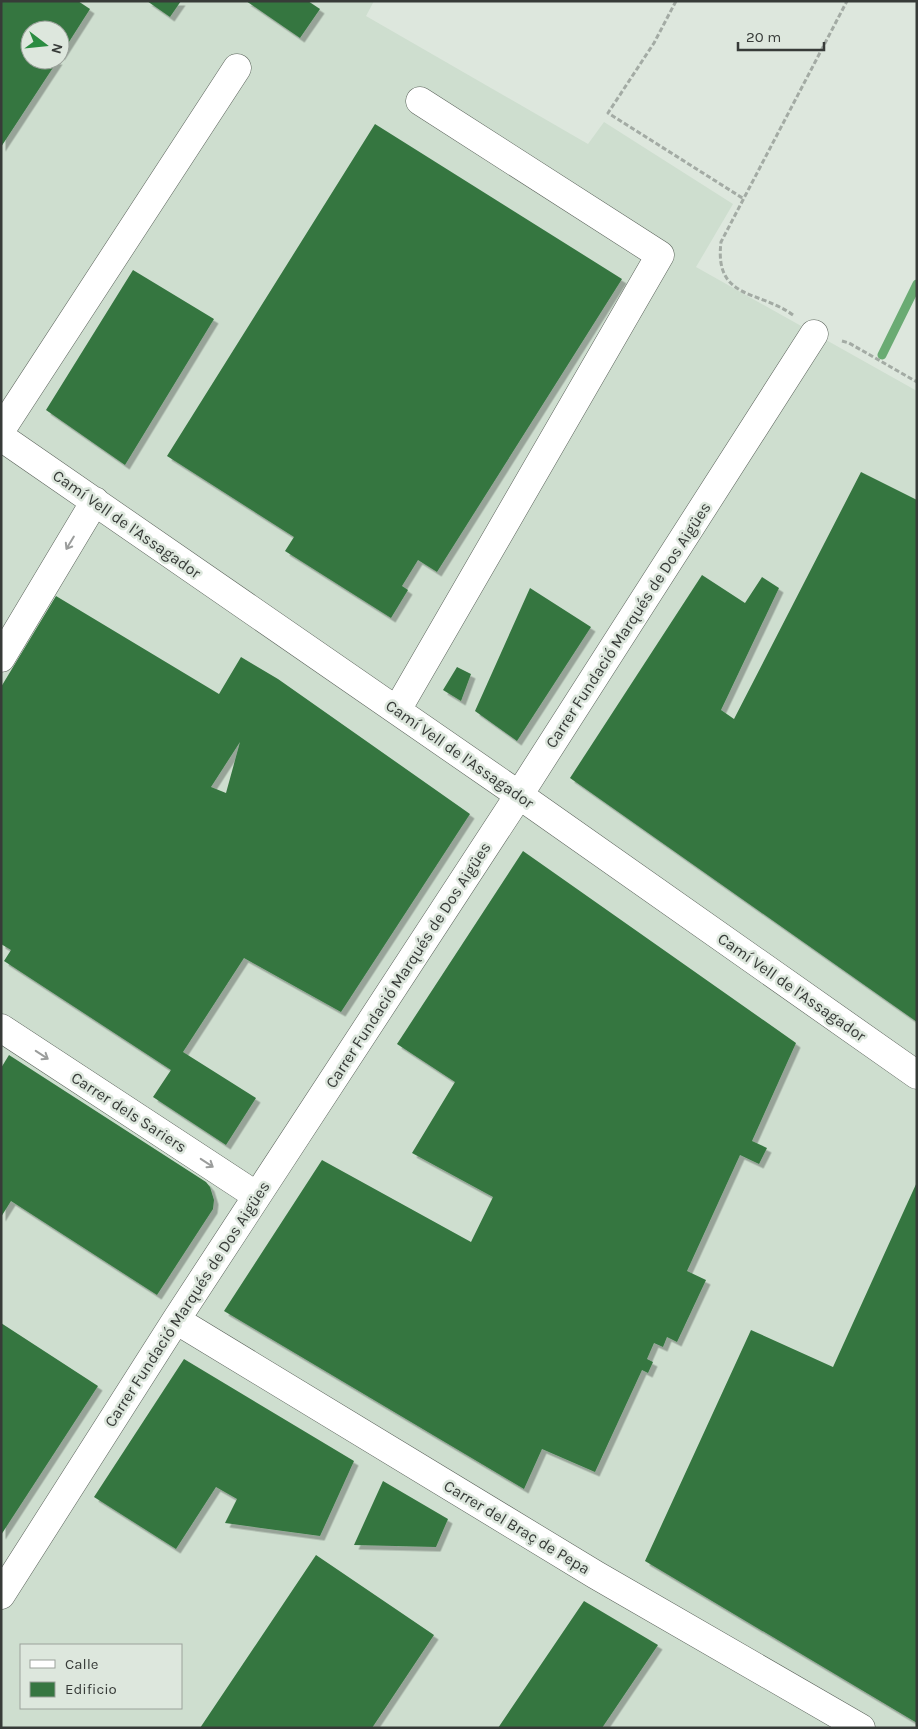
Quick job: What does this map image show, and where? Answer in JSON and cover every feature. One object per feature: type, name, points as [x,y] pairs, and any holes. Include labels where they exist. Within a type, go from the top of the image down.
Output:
[{"type":"street","points":[[1,430],[237,68]]},
{"type":"street","points":[[397,710],[660,254],[420,101]]},
{"type":"street","name":"Carrer Fundació Marqués de Dos Aigües","points":[[1,1595],[176,1320],[519,795],[814,334]]},
{"type":"street","name":"Camí Vell de l'Assagador","points":[[1,436],[519,795],[917,1075]]},
{"type":"street","points":[[1,658],[95,501]]},
{"type":"street","name":"Carrer dels Sariers","points":[[1,1028],[257,1196]]},
{"type":"street","name":"Carrer del Braç de Pepa","points":[[176,1320],[596,1575],[861,1728]]},
{"type":"path","points":[[676,1],[654,42],[608,113],[744,199]]},
{"type":"path","points":[[847,1],[721,242],[721,269],[736,288],[791,314],[814,334],[849,343],[917,382]]},
{"type":"shaded area","points":[[1,1],[374,1],[366,16],[588,144],[604,122],[733,204],[696,267],[917,391],[917,1728],[1,1728]]},
{"type":"building","points":[[1,1],[78,1],[90,9],[70,40],[70,20],[20,20],[20,70],[51,70],[1,147]]},
{"type":"building","points":[[147,1],[181,1],[170,17]]},
{"type":"building","points":[[246,1],[308,1],[320,9],[300,38]]},
{"type":"building","points":[[375,124],[622,279],[437,572],[418,560],[402,586],[408,590],[391,618],[285,551],[294,537],[167,456]]},
{"type":"building","points":[[133,270],[214,319],[125,465],[46,410]]},
{"type":"building","points":[[861,472],[917,500],[917,1022],[570,778],[702,575],[745,603],[762,577],[779,588],[721,710],[734,719]]},
{"type":"building","points":[[530,588],[591,627],[517,741],[475,711]]},
{"type":"building","points":[[56,596],[219,694],[241,657],[278,679],[470,814],[341,1012],[244,958],[183,1052],[256,1098],[226,1145],[153,1097],[171,1070],[4,961],[11,950],[1,944],[1,687]],"holes":[[[240,742],[226,793],[211,787]]]},
{"type":"building","points":[[457,667],[471,674],[461,701],[443,690]]},
{"type":"building","points":[[523,851],[796,1043],[752,1141],[767,1148],[759,1164],[740,1155],[687,1271],[706,1280],[677,1342],[667,1337],[663,1347],[654,1343],[647,1359],[653,1362],[648,1373],[642,1370],[595,1472],[542,1449],[524,1489],[224,1311],[322,1160],[471,1242],[493,1197],[412,1153],[455,1082],[397,1044]]},
{"type":"building","points":[[9,1055],[206,1182],[210,1187],[214,1200],[213,1209],[157,1295],[11,1201],[1,1217],[1,1068]]},
{"type":"building","points":[[917,1182],[917,1723],[645,1561],[751,1330],[833,1367]]},
{"type":"building","points":[[1,1323],[98,1386],[1,1535]]},
{"type":"building","points":[[184,1359],[354,1461],[320,1536],[225,1523],[237,1499],[216,1487],[176,1549],[94,1497]]},
{"type":"building","points":[[383,1481],[448,1519],[436,1547],[354,1545]]},
{"type":"building","points":[[316,1555],[434,1635],[372,1728],[200,1728]]},
{"type":"building","points":[[584,1601],[658,1645],[602,1728],[498,1728]]},
{"type":"waterway","points":[[882,355],[917,284]]}]
